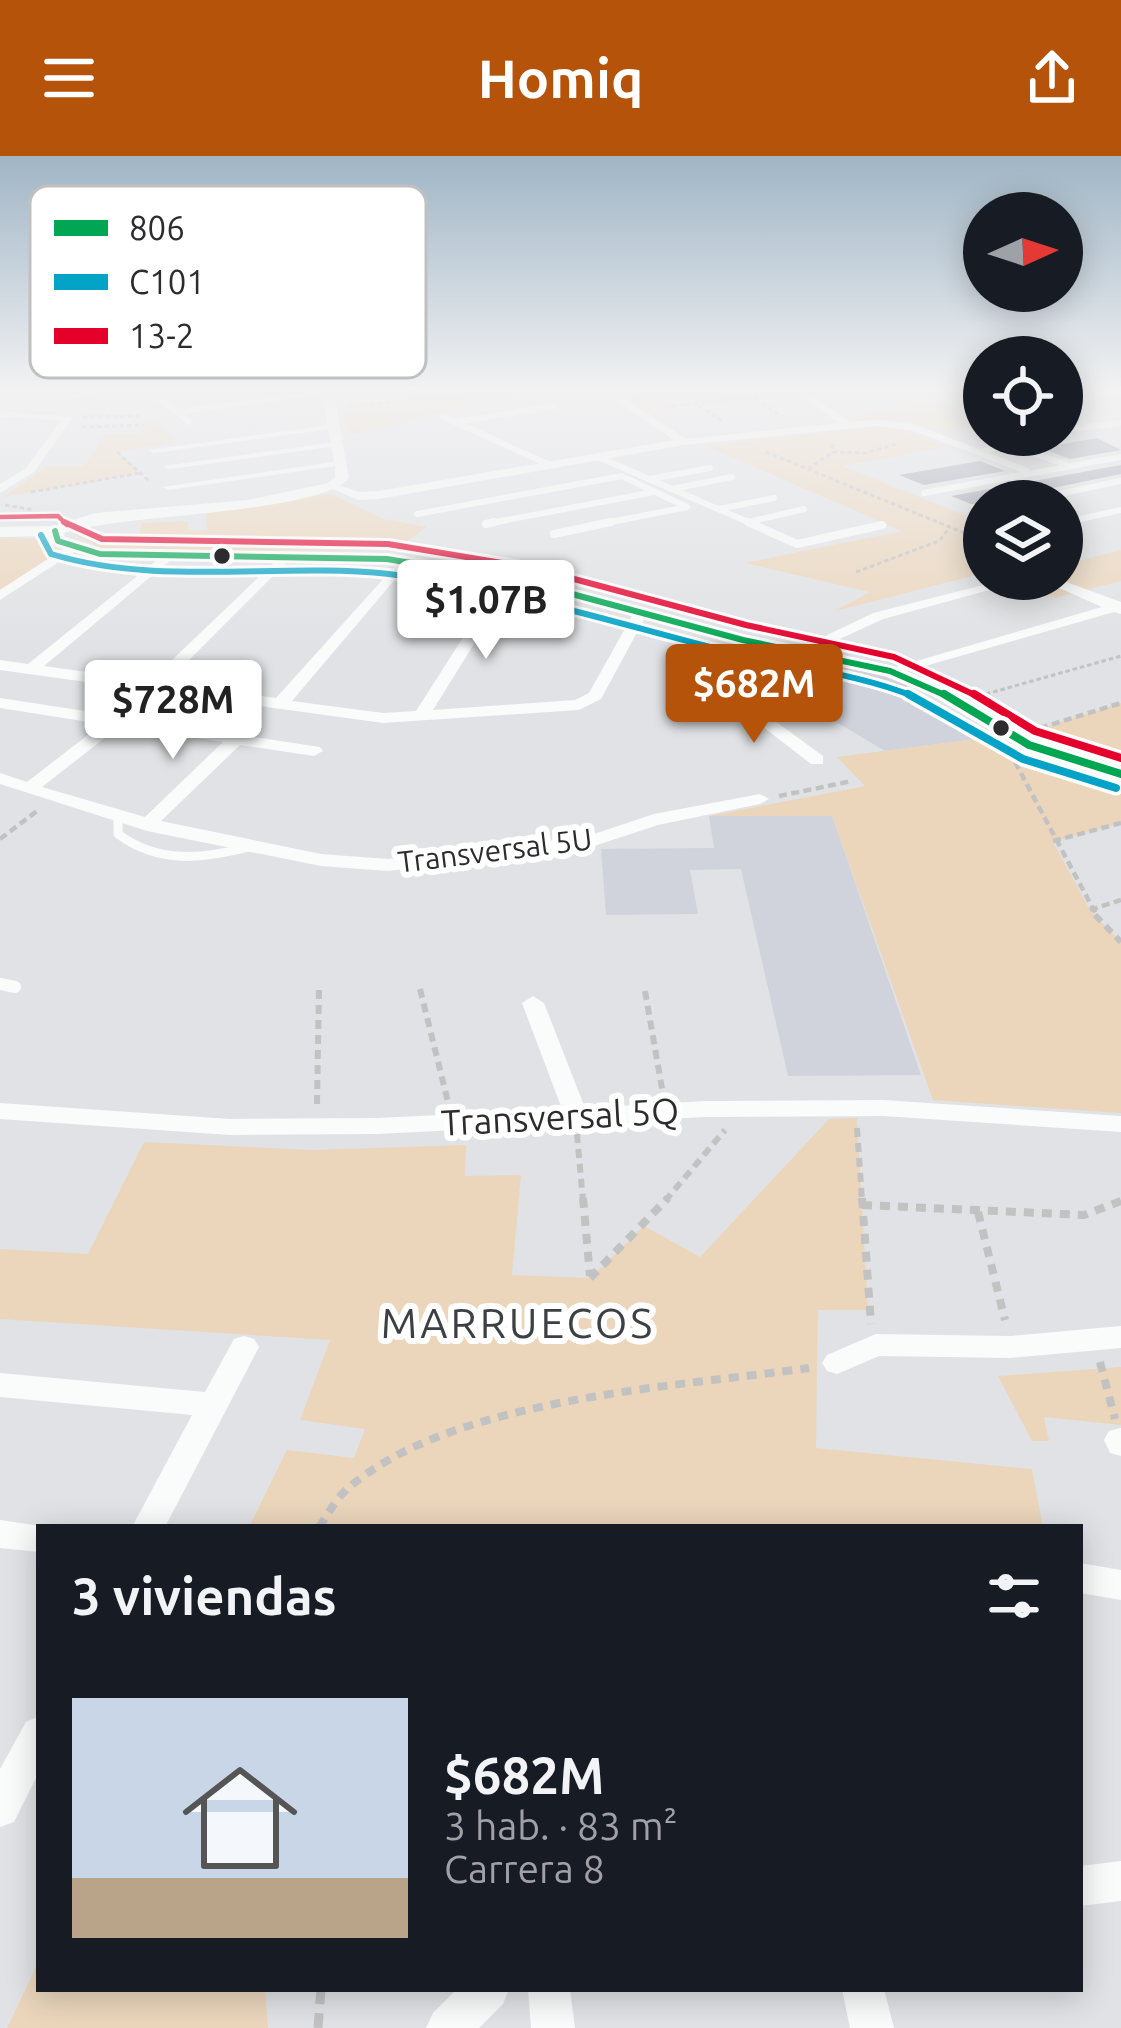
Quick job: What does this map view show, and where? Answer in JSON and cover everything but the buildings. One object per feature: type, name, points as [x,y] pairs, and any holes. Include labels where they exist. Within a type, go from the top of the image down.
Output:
[{"type":"street","points":[[182,477],[189,484]]},
{"type":"street","points":[[168,487],[238,477]]},
{"type":"street","points":[[333,486],[342,477]]},
{"type":"street","points":[[0,532],[55,531],[76,521],[266,501],[333,486],[368,496],[477,477]]},
{"type":"street","points":[[168,487],[191,509]]},
{"type":"street","points":[[55,531],[58,541],[73,548],[116,556],[403,561],[508,578],[743,640],[890,671],[938,691],[1029,745],[1121,774]]},
{"type":"street","points":[[0,596],[73,548]]},
{"type":"street","points":[[33,668],[166,556]]},
{"type":"street","points":[[153,687],[285,556]]},
{"type":"street","points":[[280,704],[403,561]]},
{"type":"street","points":[[420,718],[508,578]]},
{"type":"street","points":[[798,653],[878,616],[963,594]]},
{"type":"street","points":[[1083,594],[1119,608]]},
{"type":"street","points":[[890,671],[1119,608]]},
{"type":"street","points":[[0,665],[383,718],[420,718],[590,701],[641,612]]},
{"type":"street","points":[[743,640],[726,692],[818,760]]},
{"type":"street","points":[[0,703],[314,751]]},
{"type":"street","points":[[28,789],[116,721]]},
{"type":"street","points":[[147,824],[236,740]]},
{"type":"street","name":"Transversal 5U","points":[[0,778],[118,817],[249,847],[321,860],[417,864],[588,842],[654,820],[760,799]]},
{"type":"street","points":[[533,1003],[575,1112]]},
{"type":"street","name":"Transversal 5Q","points":[[0,1111],[230,1127],[665,1109],[856,1109],[1121,1124]]},
{"type":"street","points":[[837,1363],[876,1345],[1011,1347],[1108,1340]]},
{"type":"street","points":[[150,1524],[244,1347]]},
{"type":"street","points":[[0,1384],[213,1405]]},
{"type":"street","points":[[0,1534],[36,1538]]},
{"type":"street","points":[[1083,1579],[1121,1585]]},
{"type":"street","points":[[0,1808],[36,1740]]},
{"type":"street","points":[[1083,1886],[1121,1881]]},
{"type":"street","points":[[448,2028],[485,1992]]},
{"type":"street","points":[[550,1992],[553,2028]]},
{"type":"street","points":[[864,1992],[872,2028]]},
{"type":"lane","points":[[416,514],[615,477]]},
{"type":"lane","points":[[554,533],[687,507],[625,477]]},
{"type":"lane","points":[[644,477],[797,544],[882,525]]},
{"type":"lane","points":[[648,479],[657,477]]},
{"type":"lane","points":[[671,489],[730,477]]},
{"type":"lane","points":[[924,493],[998,477]]},
{"type":"lane","points":[[1083,489],[1121,481]]},
{"type":"lane","points":[[486,524],[656,492]]},
{"type":"lane","points":[[718,510],[774,498]]},
{"type":"lane","points":[[748,522],[804,509]]},
{"type":"lane","points":[[1083,518],[1121,510]]},
{"type":"lane","points":[[118,817],[118,834],[136,851],[220,855],[249,847]]},
{"type":"lane","points":[[0,984],[15,987]]},
{"type":"path","points":[[26,493],[115,477]]},
{"type":"path","points":[[145,477],[168,487]]},
{"type":"path","points":[[826,477],[963,533]]},
{"type":"path","points":[[856,572],[939,541],[950,527]]},
{"type":"path","points":[[968,699],[1121,656]]},
{"type":"path","points":[[1022,734],[1121,704]]},
{"type":"path","points":[[1013,747],[1013,760],[1090,910],[1121,942]]},
{"type":"path","points":[[760,799],[852,781]]},
{"type":"path","points":[[0,839],[54,799]]},
{"type":"path","points":[[1053,841],[1121,823]]},
{"type":"path","points":[[1090,910],[1121,900]]},
{"type":"path","points":[[317,1125],[320,988]]},
{"type":"path","points":[[420,989],[452,1121]]},
{"type":"path","points":[[645,991],[665,1109]]},
{"type":"path","points":[[575,1112],[590,1278],[644,1226],[743,1109]]},
{"type":"path","points":[[856,1109],[868,1310],[876,1345]]},
{"type":"path","points":[[862,1205],[1084,1215],[1121,1201]]},
{"type":"path","points":[[978,1212],[1011,1347]]},
{"type":"path","points":[[1108,1340],[1120,1442]]},
{"type":"path","points":[[322,1524],[346,1490],[394,1457],[466,1429],[586,1401],[837,1363]]},
{"type":"path","points":[[318,2028],[321,1992]]},
{"type":"shaded area","points":[[31,477],[115,477],[3,497]]},
{"type":"shaded area","points":[[778,477],[870,477],[963,515],[963,578],[835,611],[870,592],[745,563],[902,531]]},
{"type":"shaded area","points":[[331,494],[383,519],[427,527],[394,550],[139,551],[103,549],[73,534],[139,533],[142,523],[188,521],[188,531],[207,530],[206,510]]},
{"type":"shaded area","points":[[0,536],[44,540],[60,551],[0,590]]},
{"type":"shaded area","points":[[1121,550],[1121,581],[1083,591],[1083,560]]},
{"type":"shaded area","points":[[808,660],[896,677],[991,737],[885,751],[779,688]]},
{"type":"shaded area","points":[[1121,703],[1121,768],[1022,734]]},
{"type":"shaded area","points":[[991,737],[1040,760],[1121,783],[1121,823],[1053,842],[1090,910],[1121,942],[1121,1113],[933,1100],[832,816],[709,816],[865,786],[837,757]]},
{"type":"shaded area","points":[[832,815],[921,1075],[788,1076],[741,869],[690,870],[698,914],[606,915],[601,849],[714,848],[709,816]]},
{"type":"shaded area","points":[[857,1118],[868,1310],[818,1310],[816,1448],[1032,1469],[1042,1524],[250,1524],[287,1450],[354,1458],[365,1429],[300,1420],[330,1340],[0,1319],[0,1249],[88,1254],[144,1142],[312,1150],[466,1145],[465,1176],[521,1175],[512,1275],[590,1278],[644,1226],[700,1257],[829,1119]]},
{"type":"shaded area","points":[[1121,1367],[1121,1425],[1044,1417],[1049,1441],[1032,1441],[998,1376]]},
{"type":"shaded area","points":[[36,1967],[36,1992],[265,1992],[268,2028],[7,2028]]},
{"type":"transit line","name":"13-2","points":[[0,517],[58,516],[70,529],[102,539],[388,544],[533,568],[746,625],[894,657],[946,678],[1035,731],[1121,758]]},
{"type":"transit line","name":"806","points":[[55,531],[58,541],[100,554],[387,559],[531,583],[743,640],[890,671],[938,691],[1029,745],[1121,774]]},
{"type":"transit line","name":"C101","points":[[41,535],[51,554],[100,569],[386,574],[528,598],[739,654],[886,685],[931,704],[1023,759],[1116,788]]},
{"type":"district","name":"MARRUECOS","points":[[518,1322]]}]
